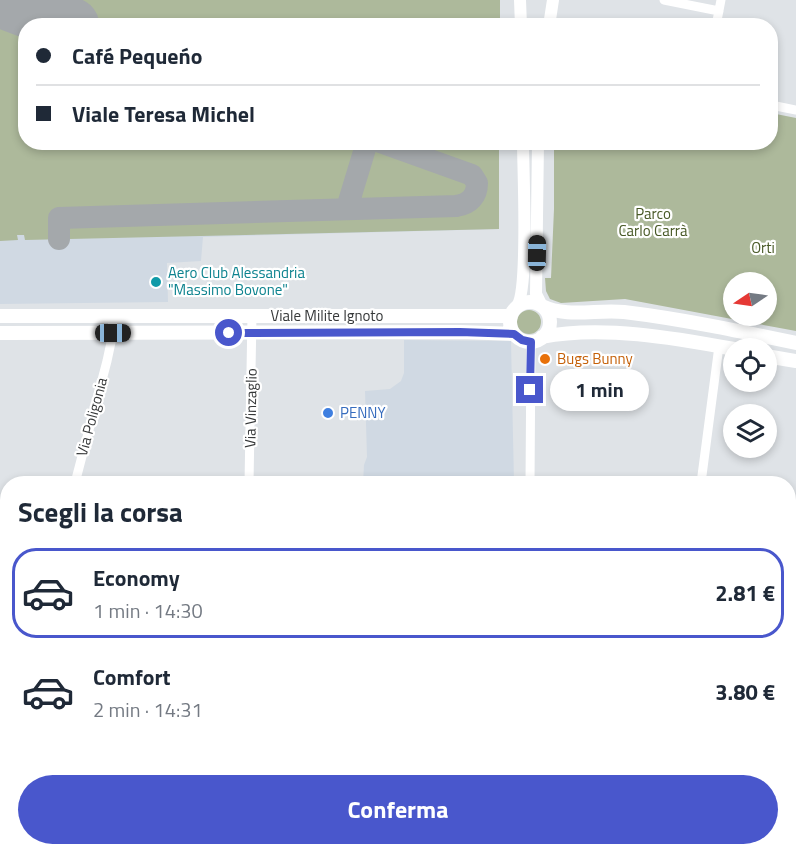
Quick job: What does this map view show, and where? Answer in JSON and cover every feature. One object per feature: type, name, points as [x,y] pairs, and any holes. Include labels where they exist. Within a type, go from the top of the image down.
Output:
[{"type":"main road","points":[[723,347],[677,338],[626,334],[565,333],[537,340],[522,340],[514,334],[510,325],[514,311],[530,302],[559,311],[626,312],[708,325],[796,343]]},
{"type":"main road","points":[[537,340],[548,331],[550,323],[549,315],[542,306]]},
{"type":"main road","name":"Viale Milite Ignoto","points":[[0,316],[514,311]]},
{"type":"main road","name":"Viale Milite Ignoto","points":[[0,333],[460,332],[514,334]]},
{"type":"main road","points":[[777,358],[796,361]]},
{"type":"street","points":[[520,0],[521,18]]},
{"type":"street","points":[[550,18],[553,0]]},
{"type":"street","points":[[664,0],[719,11]]},
{"type":"street","points":[[718,18],[721,0]]},
{"type":"street","points":[[778,106],[796,110]]},
{"type":"street","points":[[514,311],[521,300],[523,277],[523,150]]},
{"type":"street","points":[[538,150],[536,294],[542,306]]},
{"type":"street","name":"Via Poligonia","points":[[77,476],[113,333],[112,315]]},
{"type":"street","name":"Via Vinzaglio","points":[[249,476],[252,315]]},
{"type":"street","points":[[530,476],[537,340]]},
{"type":"street","points":[[702,476],[719,346]]},
{"type":"shaded area","points":[[0,0],[500,0],[500,18],[18,18],[18,150],[499,150],[499,229],[203,237],[201,261],[167,263],[168,302],[0,304]]},
{"type":"shaded area","points":[[404,340],[511,341],[514,476],[363,476],[367,457],[365,391],[390,389],[401,381],[404,373]]},
{"type":"green space","points":[[0,0],[500,0],[500,18],[18,18],[18,150],[499,150],[499,229],[25,240],[24,235],[17,235],[18,240],[0,241]]},
{"type":"green space","name":"Parco Carlo Carrà","points":[[778,114],[796,118],[796,331],[769,326],[777,326],[777,272],[723,272],[723,317],[625,299],[561,303],[550,299],[546,291],[545,278],[551,278],[554,150],[778,150]]},
{"type":"green space","points":[[529,310],[538,313],[541,322],[538,331],[529,334],[520,331],[517,322],[520,313]]},
{"type":"taxiway","points":[[347,208],[365,150]]},
{"type":"taxiway","points":[[59,239],[59,218],[456,206],[469,201],[476,192],[477,183],[472,175],[402,150]]},
{"type":"runway","points":[[3,0],[50,18]]},
{"type":"place","name":"Aero Club Alessandria \"Massimo Bovone\"","points":[[156,282]]},
{"type":"place","name":"Bugs Bunny","points":[[545,359]]},
{"type":"place","name":"PENNY","points":[[328,413]]},
{"type":"route","points":[[229,333],[460,332],[514,334],[526,342],[531,342],[529,350],[530,390]]},
{"type":"park label","name":"Orti","points":[[763,248]]}]
